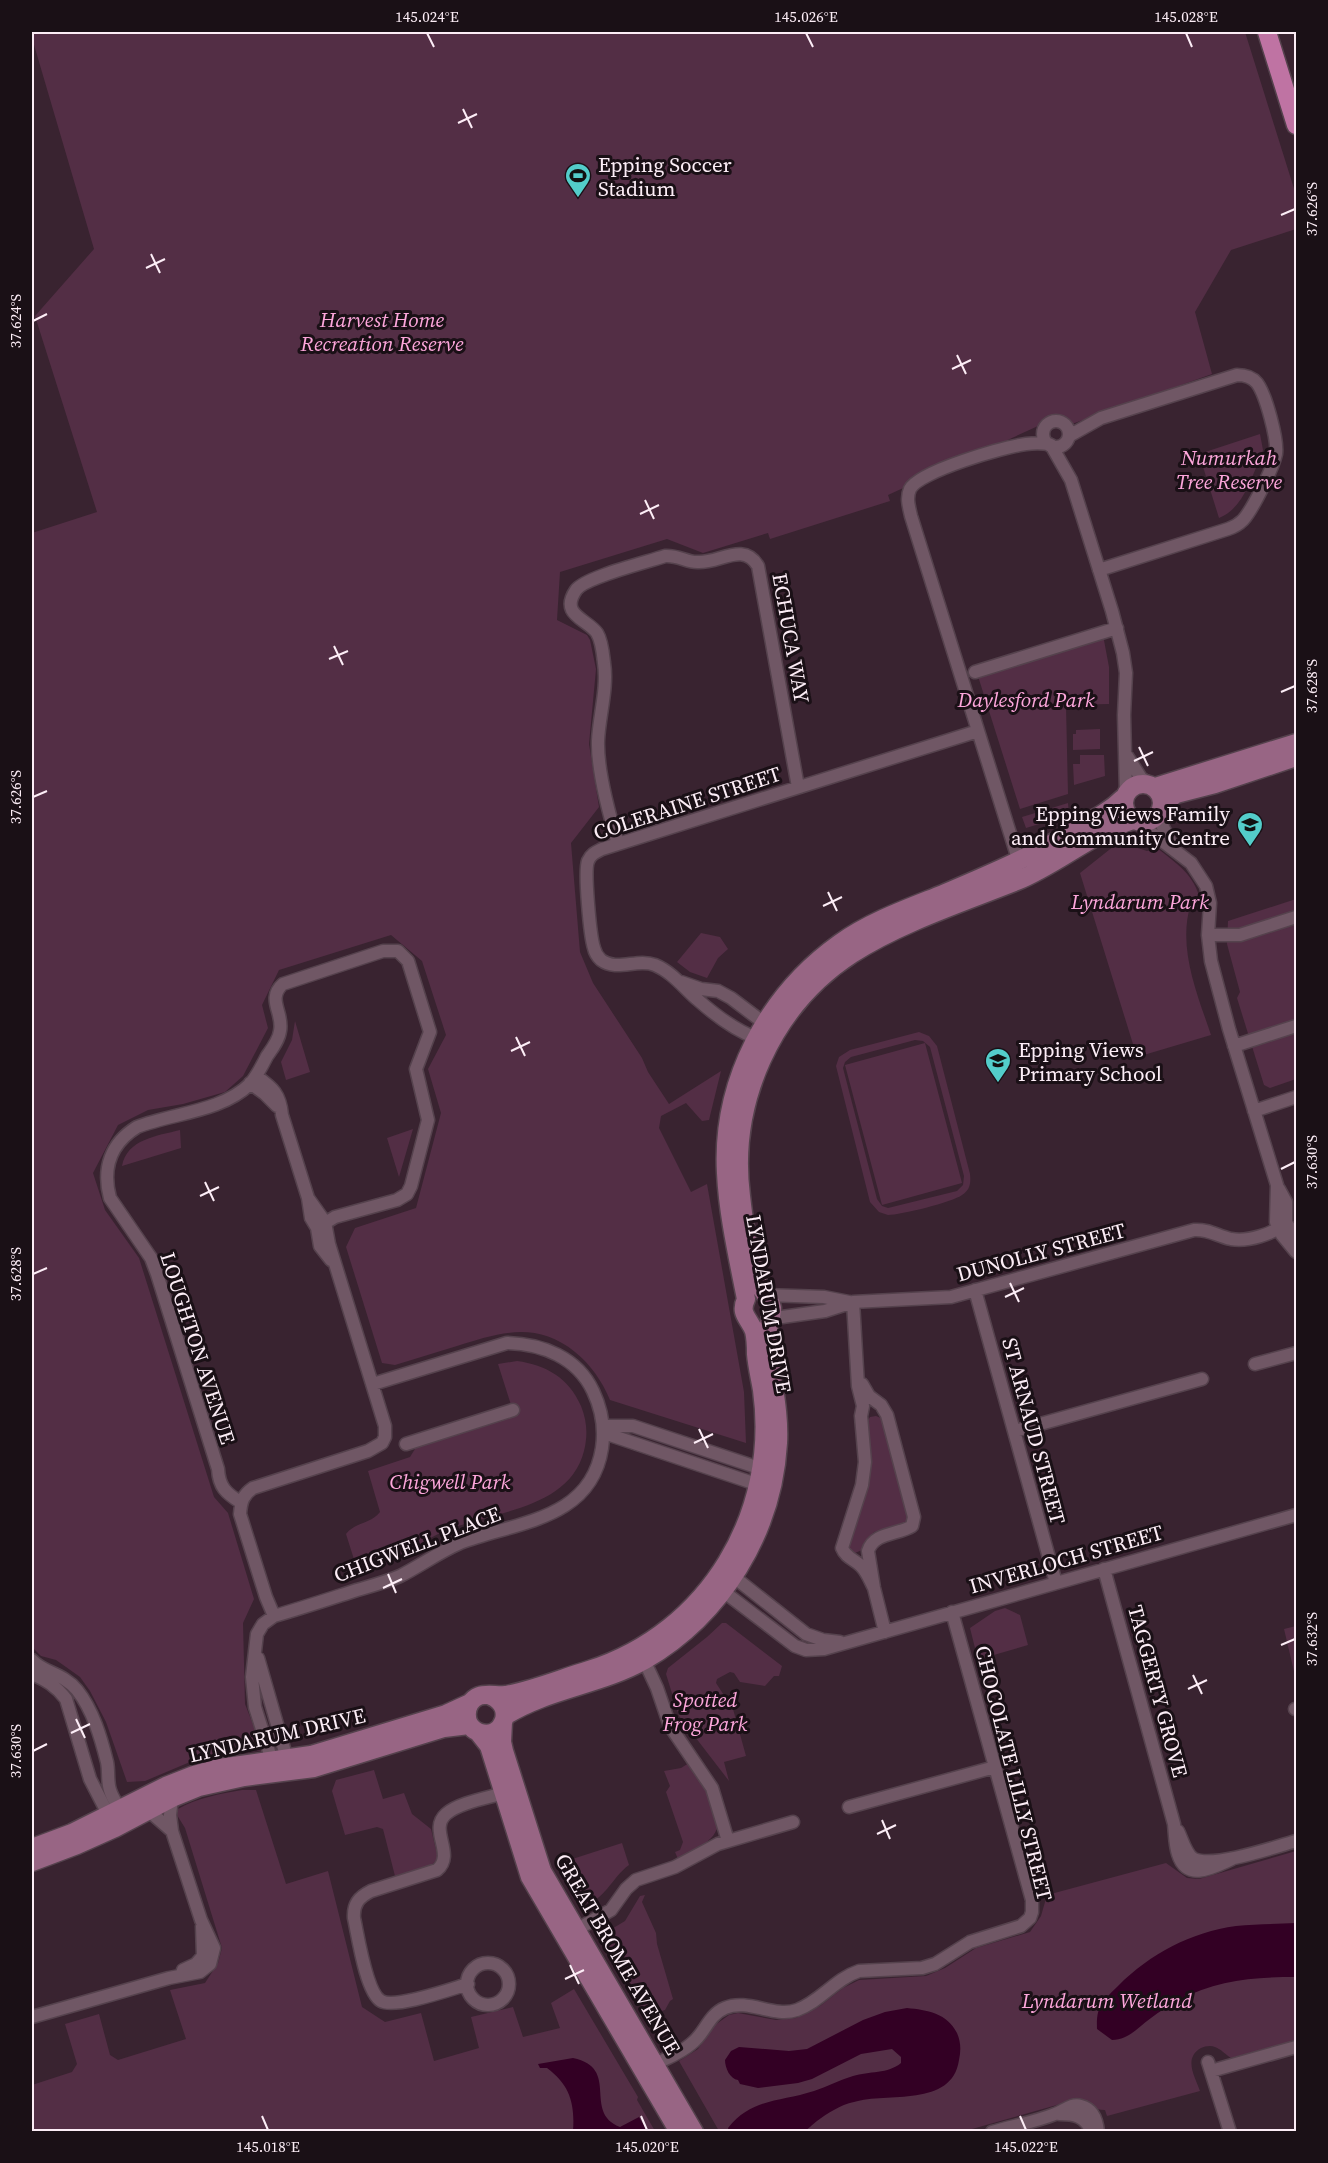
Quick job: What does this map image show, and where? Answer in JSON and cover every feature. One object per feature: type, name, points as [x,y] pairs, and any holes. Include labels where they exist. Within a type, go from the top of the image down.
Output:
[{"type":"main road","points":[[1267,32],[1296,125]]},
{"type":"street","points":[[1019,862],[911,516],[908,500],[910,489],[917,481],[932,472],[1010,447],[1026,444],[1059,446],[1067,433],[1101,418],[1229,377],[1242,375],[1254,380],[1260,389],[1276,442],[1274,459],[1251,509],[1240,523],[1228,529],[1099,570]]},
{"type":"street","points":[[1010,447],[1044,429],[1053,421],[1067,433],[1071,480],[1117,628],[1126,673],[1125,811],[1177,851],[1197,870],[1206,886],[1210,903],[1208,936],[1211,961],[1234,1046],[1277,1185],[1286,1202],[1280,1225],[1296,1252]]},
{"type":"street","points":[[1044,429],[1044,437],[1071,480]]},
{"type":"street","name":"ECHUCA WAY","points":[[618,844],[609,813],[598,751],[605,667],[601,642],[596,632],[577,618],[572,607],[577,588],[589,580],[673,555],[698,562],[738,554],[746,555],[755,561],[760,573],[798,787]]},
{"type":"street","points":[[975,672],[1117,628]]},
{"type":"street","name":"COLERAINE STREET","points":[[766,1034],[741,1032],[654,965],[645,963],[618,966],[602,960],[596,953],[592,940],[588,861],[594,853],[618,844],[978,731]]},
{"type":"street","points":[[1125,796],[1137,784],[1153,786],[1296,743]]},
{"type":"street","points":[[1126,754],[1141,778],[1161,795],[1160,821],[1164,833],[1177,851]]},
{"type":"street","points":[[1134,820],[1150,820],[1176,794],[1215,784],[1296,757]]},
{"type":"street","name":"LYNDARUM DRIVE","points":[[504,1719],[527,1704],[606,1677],[640,1654],[682,1634],[710,1607],[723,1580],[750,1549],[762,1520],[767,1479],[778,1442],[777,1399],[769,1351],[759,1321],[743,1313],[742,1308],[746,1299],[728,1199],[726,1160],[728,1122],[735,1093],[794,982],[813,963],[870,925],[1019,862],[1105,814],[1125,796]]},
{"type":"street","name":"LYNDARUM DRIVE","points":[[759,1321],[772,1308],[755,1277],[738,1172],[747,1097],[766,1034],[825,974],[852,954],[916,922],[1027,877],[1059,861],[1111,827],[1134,820]]},
{"type":"street","points":[[1208,936],[1240,935],[1296,917]]},
{"type":"street","name":"LOUGHTON AVENUE","points":[[242,1498],[218,1469],[151,1258],[110,1198],[106,1176],[112,1153],[127,1134],[150,1122],[215,1104],[240,1092],[253,1080],[281,1031],[274,998],[283,984],[383,951],[398,951],[405,957],[429,1026],[427,1042],[416,1069],[428,1120],[411,1186],[406,1194],[397,1200],[335,1217],[323,1226]]},
{"type":"street","name":"COLERAINE STREET","points":[[677,981],[701,989],[718,991],[731,998],[766,1034]]},
{"type":"street","points":[[1234,1046],[1296,1026]]},
{"type":"street","points":[[253,1080],[272,1087],[280,1101],[282,1115],[308,1198],[308,1209],[323,1226],[320,1246],[336,1265],[385,1426],[385,1437],[378,1447],[253,1488],[242,1498],[240,1514],[274,1616],[259,1629],[256,1651],[282,1766]]},
{"type":"street","points":[[1254,1111],[1296,1097]]},
{"type":"street","points":[[1280,1225],[1296,1236]]},
{"type":"street","name":"DUNOLLY STREET","points":[[765,1295],[824,1297],[853,1302],[942,1299],[1194,1230],[1204,1229],[1235,1239],[1280,1225]]},
{"type":"street","name":"ST ARNAUD STREET","points":[[975,1290],[1056,1583]]},
{"type":"street","points":[[746,1299],[756,1293],[765,1295]]},
{"type":"street","points":[[853,1302],[858,1386],[863,1406],[861,1422],[864,1474],[842,1544],[844,1554],[864,1569],[874,1588]]},
{"type":"street","name":"DUNOLLY STREET","points":[[759,1321],[825,1311],[853,1302]]},
{"type":"street","name":"CHIGWELL PLACE","points":[[274,1616],[400,1576],[462,1542],[545,1517],[563,1508],[574,1499],[593,1476],[601,1456],[604,1429],[593,1390],[579,1371],[559,1354],[543,1348],[507,1343],[373,1384]]},
{"type":"street","points":[[1255,1364],[1296,1353]]},
{"type":"street","points":[[844,1554],[858,1556],[883,1536],[908,1528],[914,1521],[887,1415],[881,1405],[867,1393],[858,1374]]},
{"type":"street","points":[[1015,1431],[1202,1379]]},
{"type":"street","points":[[406,1444],[513,1410]]},
{"type":"street","points":[[861,1422],[868,1413],[873,1411],[887,1415]]},
{"type":"street","points":[[604,1429],[767,1479]]},
{"type":"street","name":"INVERLOCH STREET","points":[[723,1580],[806,1635],[847,1643],[1296,1515]]},
{"type":"street","points":[[869,1548],[874,1588],[885,1632]]},
{"type":"street","name":"TAGGERTY GROVE","points":[[1104,1569],[1174,1824],[1178,1855],[1188,1867],[1203,1871],[1232,1858],[1296,1841]]},
{"type":"street","name":"CHOCOLATE LILLY STREET","points":[[649,2068],[692,2044],[717,2012],[726,2007],[737,2005],[771,2012],[797,2010],[848,1975],[859,1971],[928,1966],[943,1960],[970,1942],[1016,1928],[1026,1922],[1032,1912],[1032,1900],[952,1612]]},
{"type":"street","points":[[640,1654],[657,1688],[670,1726],[712,1788],[728,1841]]},
{"type":"street","name":"LYNDARUM DRIVE","points":[[491,1696],[506,1695],[640,1654]]},
{"type":"street","points":[[32,1666],[66,1699],[90,1779],[117,1819]]},
{"type":"street","points":[[32,1666],[55,1672],[78,1691],[87,1705],[94,1720],[107,1764],[117,1819]]},
{"type":"street","points":[[479,1696],[491,1696],[501,1703],[504,1719],[496,1731],[490,1733],[474,1728],[466,1714],[470,1703],[479,1696]]},
{"type":"street","name":"LYNDARUM DRIVE","points":[[32,1862],[117,1819],[166,1786],[221,1774],[282,1766],[446,1714],[470,1703]]},
{"type":"street","name":"GREAT BROME AVENUE","points":[[504,1719],[502,1742],[510,1791],[530,1877],[570,1933],[649,2068],[694,2132]]},
{"type":"street","name":"LYNDARUM DRIVE","points":[[282,1766],[314,1768],[444,1728],[474,1728]]},
{"type":"street","name":"GREAT BROME AVENUE","points":[[474,1728],[489,1746],[510,1791]]},
{"type":"street","points":[[849,1807],[995,1767]]},
{"type":"street","name":"LYNDARUM DRIVE","points":[[32,1848],[72,1833],[148,1810],[172,1798],[197,1781]]},
{"type":"street","points":[[468,1984],[394,2003],[381,2001],[370,1985],[354,1918],[354,1908],[356,1902],[370,1891],[437,1870],[445,1862],[446,1855],[439,1828],[442,1818],[455,1808],[510,1791]]},
{"type":"street","points":[[32,2017],[169,1978],[200,1972],[210,1964],[214,1948],[201,1920],[172,1831],[170,1815],[172,1798]]},
{"type":"street","points":[[148,1810],[172,1831]]},
{"type":"street","points":[[570,1933],[610,1910],[636,1880],[675,1868],[713,1846],[794,1822]]},
{"type":"street","points":[[1230,2132],[1209,2066],[1296,2047]]},
{"type":"street","name":"GREAT BROME AVENUE","points":[[649,2068],[679,2132]]},
{"type":"street","points":[[992,2132],[1055,2114],[1073,2105],[1082,2106],[1094,2116],[1098,2132]]},
{"type":"street","points":[[1055,2114],[1080,2116],[1086,2120],[1092,2132]]},
{"type":"green space","name":"Harvest Home Recreation Reserve","points":[[32,32],[1245,32],[1296,195],[1296,229],[1231,250],[1195,312],[1212,374],[1069,425],[1060,419],[1038,426],[888,495],[890,501],[770,539],[768,533],[703,553],[667,539],[560,572],[557,620],[587,635],[596,669],[589,744],[599,807],[571,843],[580,952],[593,983],[669,1104],[721,1071],[709,1120],[702,1121],[686,1103],[661,1116],[659,1128],[691,1192],[707,1184],[744,1392],[746,1443],[610,1400],[596,1374],[586,1362],[561,1342],[547,1336],[518,1332],[503,1334],[395,1365],[382,1363],[346,1247],[355,1228],[416,1208],[441,1113],[428,1069],[446,1035],[422,961],[391,935],[279,970],[262,1005],[268,1028],[243,1076],[225,1092],[183,1104],[148,1110],[118,1125],[93,1173],[105,1210],[139,1258],[214,1497],[228,1513],[254,1599],[243,1623],[245,1704],[263,1750],[215,1756],[190,1762],[145,1781],[127,1782],[106,1722],[80,1677],[56,1660],[41,1656],[32,1647],[32,533],[97,512],[35,316],[94,249]]},
{"type":"green space","name":"Numurkah Tree Reserve","points":[[1260,434],[1263,450],[1250,483],[1234,508],[1219,518],[1199,454]]},
{"type":"green space","name":"Daylesford Park","points":[[1103,635],[1109,667],[1109,704],[1066,705],[1068,794],[1020,809],[977,673]]},
{"type":"green space","points":[[1100,729],[1100,749],[1073,750],[1073,734],[1076,734],[1076,730]]},
{"type":"green space","points":[[1080,755],[1104,755],[1105,776],[1074,785],[1073,764],[1080,764]]},
{"type":"green space","points":[[1068,803],[1069,815],[1026,828],[1022,817]]},
{"type":"green space","name":"Lyndarum Park","points":[[1119,842],[1147,851],[1157,848],[1178,864],[1194,883],[1200,900],[1191,903],[1187,920],[1187,953],[1190,970],[1211,1035],[1137,1057],[1080,873]]},
{"type":"green space","points":[[1296,899],[1296,1079],[1270,1088],[1264,1085],[1237,998],[1240,992],[1227,944],[1228,921]]},
{"type":"green space","points":[[701,933],[720,937],[728,949],[718,958],[707,978],[690,972],[677,962]]},
{"type":"green space","points":[[295,1021],[310,1072],[286,1080],[281,1062],[292,1040]]},
{"type":"green space","points":[[919,1032],[929,1036],[937,1046],[970,1174],[969,1186],[965,1193],[957,1198],[914,1211],[888,1215],[879,1212],[870,1202],[836,1066],[839,1057],[850,1050]],"holes":[[[915,1040],[923,1041],[930,1047],[964,1176],[963,1185],[957,1191],[888,1208],[882,1206],[877,1199],[843,1068],[845,1062],[851,1057]]]},
{"type":"green space","points":[[925,1043],[962,1183],[882,1205],[845,1065]]},
{"type":"green space","points":[[413,1129],[399,1177],[387,1138]]},
{"type":"green space","points":[[180,1130],[181,1148],[122,1166],[125,1157],[136,1144]]},
{"type":"green space","name":"Chigwell Park","points":[[517,1361],[538,1366],[555,1374],[576,1396],[585,1417],[586,1434],[584,1451],[576,1471],[563,1486],[546,1497],[526,1506],[445,1531],[389,1562],[358,1572],[346,1534],[380,1512],[368,1471],[410,1457],[415,1449],[413,1444],[512,1408],[498,1364]]},
{"type":"green space","points":[[876,1416],[883,1422],[909,1520],[905,1524],[874,1532],[862,1550],[855,1553],[849,1550],[848,1545],[870,1475],[867,1422],[870,1417]]},
{"type":"green space","points":[[1005,1608],[1020,1615],[1028,1645],[980,1659],[970,1628],[995,1611]]},
{"type":"green space","name":"Spotted Frog Park","points":[[722,1623],[726,1623],[782,1666],[779,1676],[774,1676],[765,1686],[740,1682],[734,1673],[730,1672],[717,1679],[716,1683],[733,1709],[746,1756],[724,1762],[729,1781],[679,1716],[666,1674],[668,1668]]},
{"type":"green space","points":[[1296,1626],[1296,1680],[1284,1629]]},
{"type":"green space","points":[[689,1763],[707,1790],[718,1823],[717,1830],[709,1840],[678,1859],[675,1852],[680,1850],[683,1842],[666,1792],[670,1786],[664,1771],[681,1768]]},
{"type":"green space","points":[[374,1770],[383,1799],[404,1793],[412,1814],[431,1829],[438,1858],[431,1866],[395,1876],[383,1829],[377,1827],[345,1835],[332,1791],[336,1780]]},
{"type":"green space","points":[[242,1790],[256,1790],[286,1884],[328,1871],[362,2007],[385,2022],[421,2013],[434,2061],[479,2048],[471,2017],[513,2007],[523,2037],[560,2028],[551,2003],[574,1989],[638,2097],[637,2100],[655,2131],[32,2131],[32,2085],[72,2072],[77,2064],[65,2024],[99,2014],[110,2055],[118,2060],[186,2039],[170,1990],[205,1983],[218,1963],[222,1948],[185,1828],[177,1815],[178,1809],[200,1799]]},
{"type":"green space","points":[[622,1843],[629,1865],[596,1900],[583,1903],[560,1863]]},
{"type":"green space","name":"Lyndarum Wetland","points":[[1296,1851],[1296,2040],[1231,2058],[1213,2046],[1201,2048],[1191,2062],[1200,2091],[1107,2116],[1105,2110],[1071,2101],[965,2131],[719,2131],[679,2061],[698,2049],[715,2025],[729,2015],[738,2013],[776,2020],[796,2018],[820,2006],[843,1988],[859,1980],[926,1976],[945,1968],[976,1948],[1030,1932],[1041,1916],[1047,1895],[1166,1863],[1187,1878],[1199,1879]]},
{"type":"green space","points":[[645,1895],[642,1902],[656,1933],[673,1999],[665,2010],[652,2014],[643,2010],[603,1941],[605,1933],[625,1921],[640,1896]]},
{"type":"shaded area","points":[[1296,1923],[1296,1977],[1250,1979],[1207,1988],[1179,2000],[1154,2015],[1124,2038],[1112,2040],[1097,2029],[1099,2009],[1108,1996],[1130,1974],[1172,1946],[1219,1929],[1244,1925]]},
{"type":"shaded area","points":[[907,2008],[942,2017],[953,2026],[957,2033],[960,2046],[959,2060],[954,2075],[944,2085],[931,2092],[916,2095],[849,2103],[830,2112],[803,2132],[729,2131],[728,2128],[737,2118],[767,2102],[802,2095],[859,2074],[884,2071],[901,2063],[901,2057],[892,2049],[861,2054],[812,2079],[758,2088],[740,2084],[730,2075],[725,2060],[731,2051],[739,2047],[789,2051],[807,2049],[863,2020],[885,2012]]},
{"type":"shaded area","points":[[573,2058],[587,2063],[595,2071],[599,2080],[603,2111],[609,2120],[620,2127],[639,2117],[647,2131],[573,2131],[572,2104],[566,2088],[555,2074],[547,2068],[540,2068],[538,2064]]},
{"type":"place","name":"Epping Soccer Stadium","points":[[578,199]]},
{"type":"place","name":"Epping Views Family and Community Centre","points":[[1250,848]]},
{"type":"place","name":"Epping Views Primary School","points":[[998,1084]]}]
